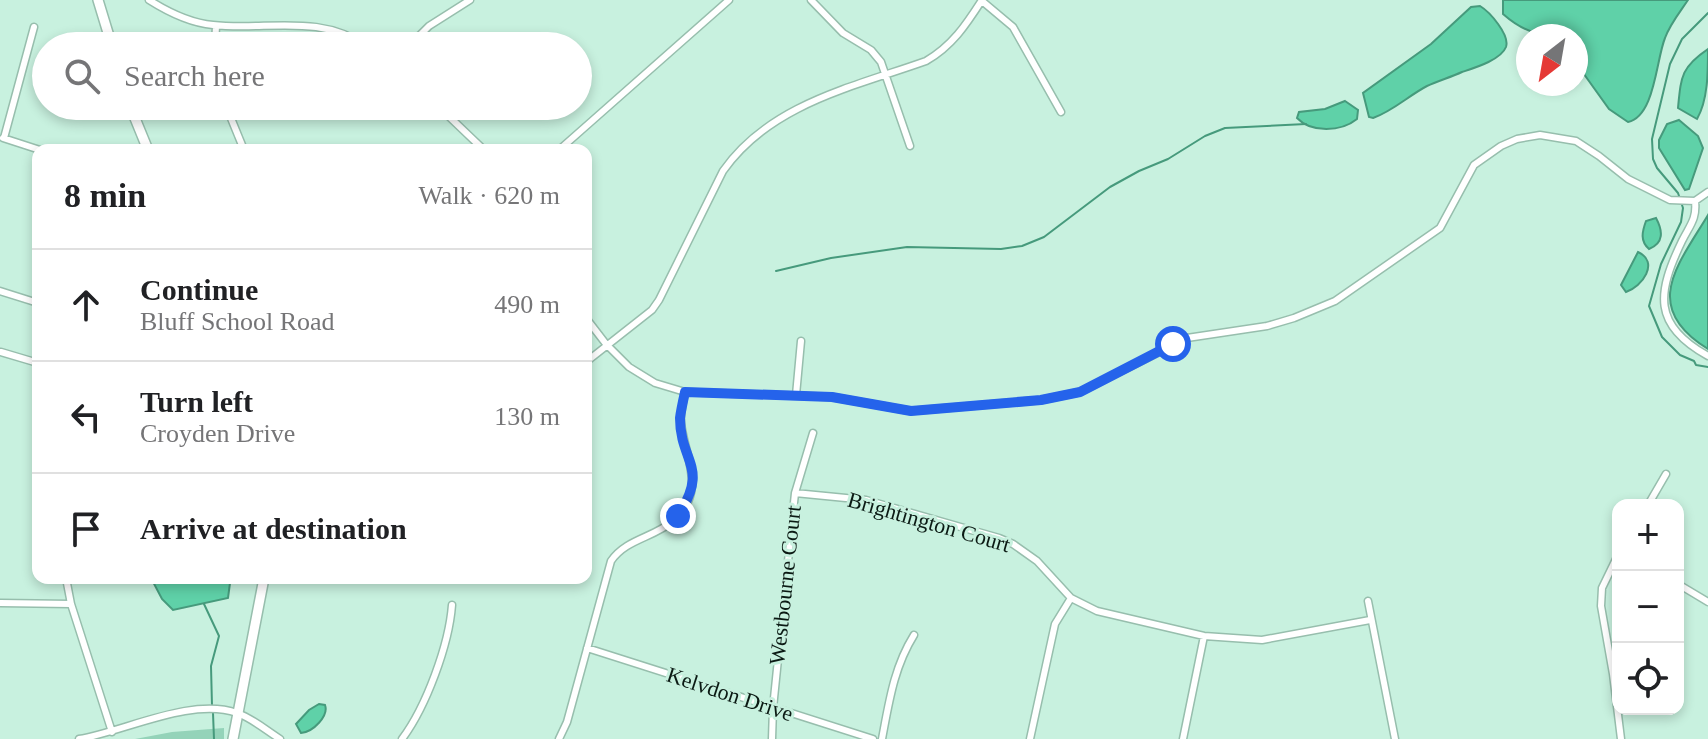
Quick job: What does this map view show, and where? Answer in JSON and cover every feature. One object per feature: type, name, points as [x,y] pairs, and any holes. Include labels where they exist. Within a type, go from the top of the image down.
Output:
[{"type":"main road","points":[[98,0],[108,32]]},
{"type":"main road","points":[[136,120],[146,144]]},
{"type":"main road","points":[[233,739],[263,584]]},
{"type":"street","points":[[149,0],[178,16],[216,26],[298,24],[339,32]]},
{"type":"street","points":[[424,32],[435,21],[470,0]]},
{"type":"street","points":[[566,144],[729,0]]},
{"type":"street","points":[[811,0],[843,33],[871,50],[881,62],[910,146]]},
{"type":"street","points":[[592,357],[652,310],[668,287],[708,197],[734,155],[755,135],[791,111],[937,55],[959,34],[982,1],[1013,27],[1061,112]]},
{"type":"street","points":[[216,26],[216,32]]},
{"type":"street","points":[[33,32],[34,27]]},
{"type":"street","points":[[32,34],[2,138],[32,147]]},
{"type":"street","points":[[232,120],[242,144]]},
{"type":"street","points":[[453,120],[478,144]]},
{"type":"street","points":[[592,326],[606,344],[640,375],[685,392],[832,397],[911,411],[1063,397],[1095,385],[1187,338],[1249,330],[1294,318],[1335,301],[1433,235],[1446,221],[1474,165],[1517,139],[1540,135],[1576,141],[1628,179],[1657,195],[1676,201],[1695,201],[1708,192]]},
{"type":"street","points":[[1695,201],[1696,219],[1670,267],[1663,302],[1668,319],[1678,335],[1708,356]]},
{"type":"street","points":[[0,291],[32,301]]},
{"type":"street","points":[[796,395],[801,341]]},
{"type":"street","points":[[1,352],[32,361]]},
{"type":"street","points":[[559,739],[567,722],[611,561],[624,547],[673,521],[690,494],[693,470],[681,422],[685,392]]},
{"type":"street","name":"Westbourne Court","points":[[772,739],[795,493],[813,433]]},
{"type":"street","points":[[1651,499],[1666,474]]},
{"type":"street","name":"Brightington Court","points":[[795,493],[866,500],[999,538],[1037,561],[1071,598],[1111,615],[1204,636],[1262,640],[1370,620]]},
{"type":"street","points":[[1612,567],[1602,588],[1601,606],[1621,739]]},
{"type":"street","points":[[67,584],[112,732]]},
{"type":"street","points":[[1684,588],[1708,602]]},
{"type":"street","points":[[1030,739],[1055,624],[1071,598]]},
{"type":"street","points":[[1368,601],[1395,739]]},
{"type":"street","points":[[0,603],[71,604]]},
{"type":"street","points":[[402,739],[415,718],[447,641],[452,605]]},
{"type":"street","points":[[882,739],[892,684],[904,651],[914,635]]},
{"type":"street","points":[[1183,739],[1204,636]]},
{"type":"street","name":"Kelvdon Drive","points":[[587,648],[873,739]]},
{"type":"street","points":[[79,739],[200,709],[237,713],[280,739]]},
{"type":"shaded area","points":[[1503,0],[1688,0],[1665,38],[1649,99],[1637,118],[1628,122],[1609,109],[1588,80],[1588,24],[1516,24],[1503,14]]},
{"type":"shaded area","points":[[1480,6],[1494,18],[1505,36],[1506,47],[1499,56],[1427,86],[1380,115],[1369,117],[1363,93],[1431,44],[1471,7]]},
{"type":"shaded area","points":[[1708,49],[1705,95],[1697,119],[1678,108],[1680,88],[1687,67]]},
{"type":"shaded area","points":[[1345,101],[1358,110],[1357,119],[1343,126],[1318,128],[1297,118],[1299,112],[1325,109]]},
{"type":"shaded area","points":[[1679,120],[1698,136],[1703,148],[1689,189],[1685,190],[1659,148],[1659,140],[1667,124]]},
{"type":"shaded area","points":[[1708,215],[1708,349],[1687,333],[1675,317],[1670,301],[1677,268]]},
{"type":"shaded area","points":[[1656,218],[1661,236],[1649,249],[1643,240],[1644,229],[1646,221]]},
{"type":"shaded area","points":[[1638,252],[1648,262],[1648,268],[1643,280],[1626,292],[1621,285]]},
{"type":"shaded area","points":[[154,584],[230,584],[228,598],[173,610],[162,599]]},
{"type":"shaded area","points":[[319,704],[325,705],[325,714],[319,723],[301,733],[296,724]]},
{"type":"shaded area","points":[[224,728],[224,739],[135,739],[172,732]]},
{"type":"waterway","points":[[1708,13],[1682,39],[1670,64],[1652,139],[1653,159],[1657,168],[1678,193],[1683,208],[1681,222],[1661,264],[1649,306],[1662,337],[1680,355],[1696,365],[1708,367]]},
{"type":"waterway","points":[[776,271],[831,258],[907,247],[1001,249],[1022,246],[1044,237],[1110,187],[1168,159],[1205,136],[1225,128],[1306,124]]},
{"type":"waterway","points":[[204,604],[219,636],[211,666],[212,706]]},
{"type":"waterway","points":[[213,713],[214,739]]},
{"type":"route","points":[[678,516],[690,494],[694,476],[680,416],[685,392],[701,395],[832,397],[899,411],[1041,400],[1080,392],[1173,344]]}]
